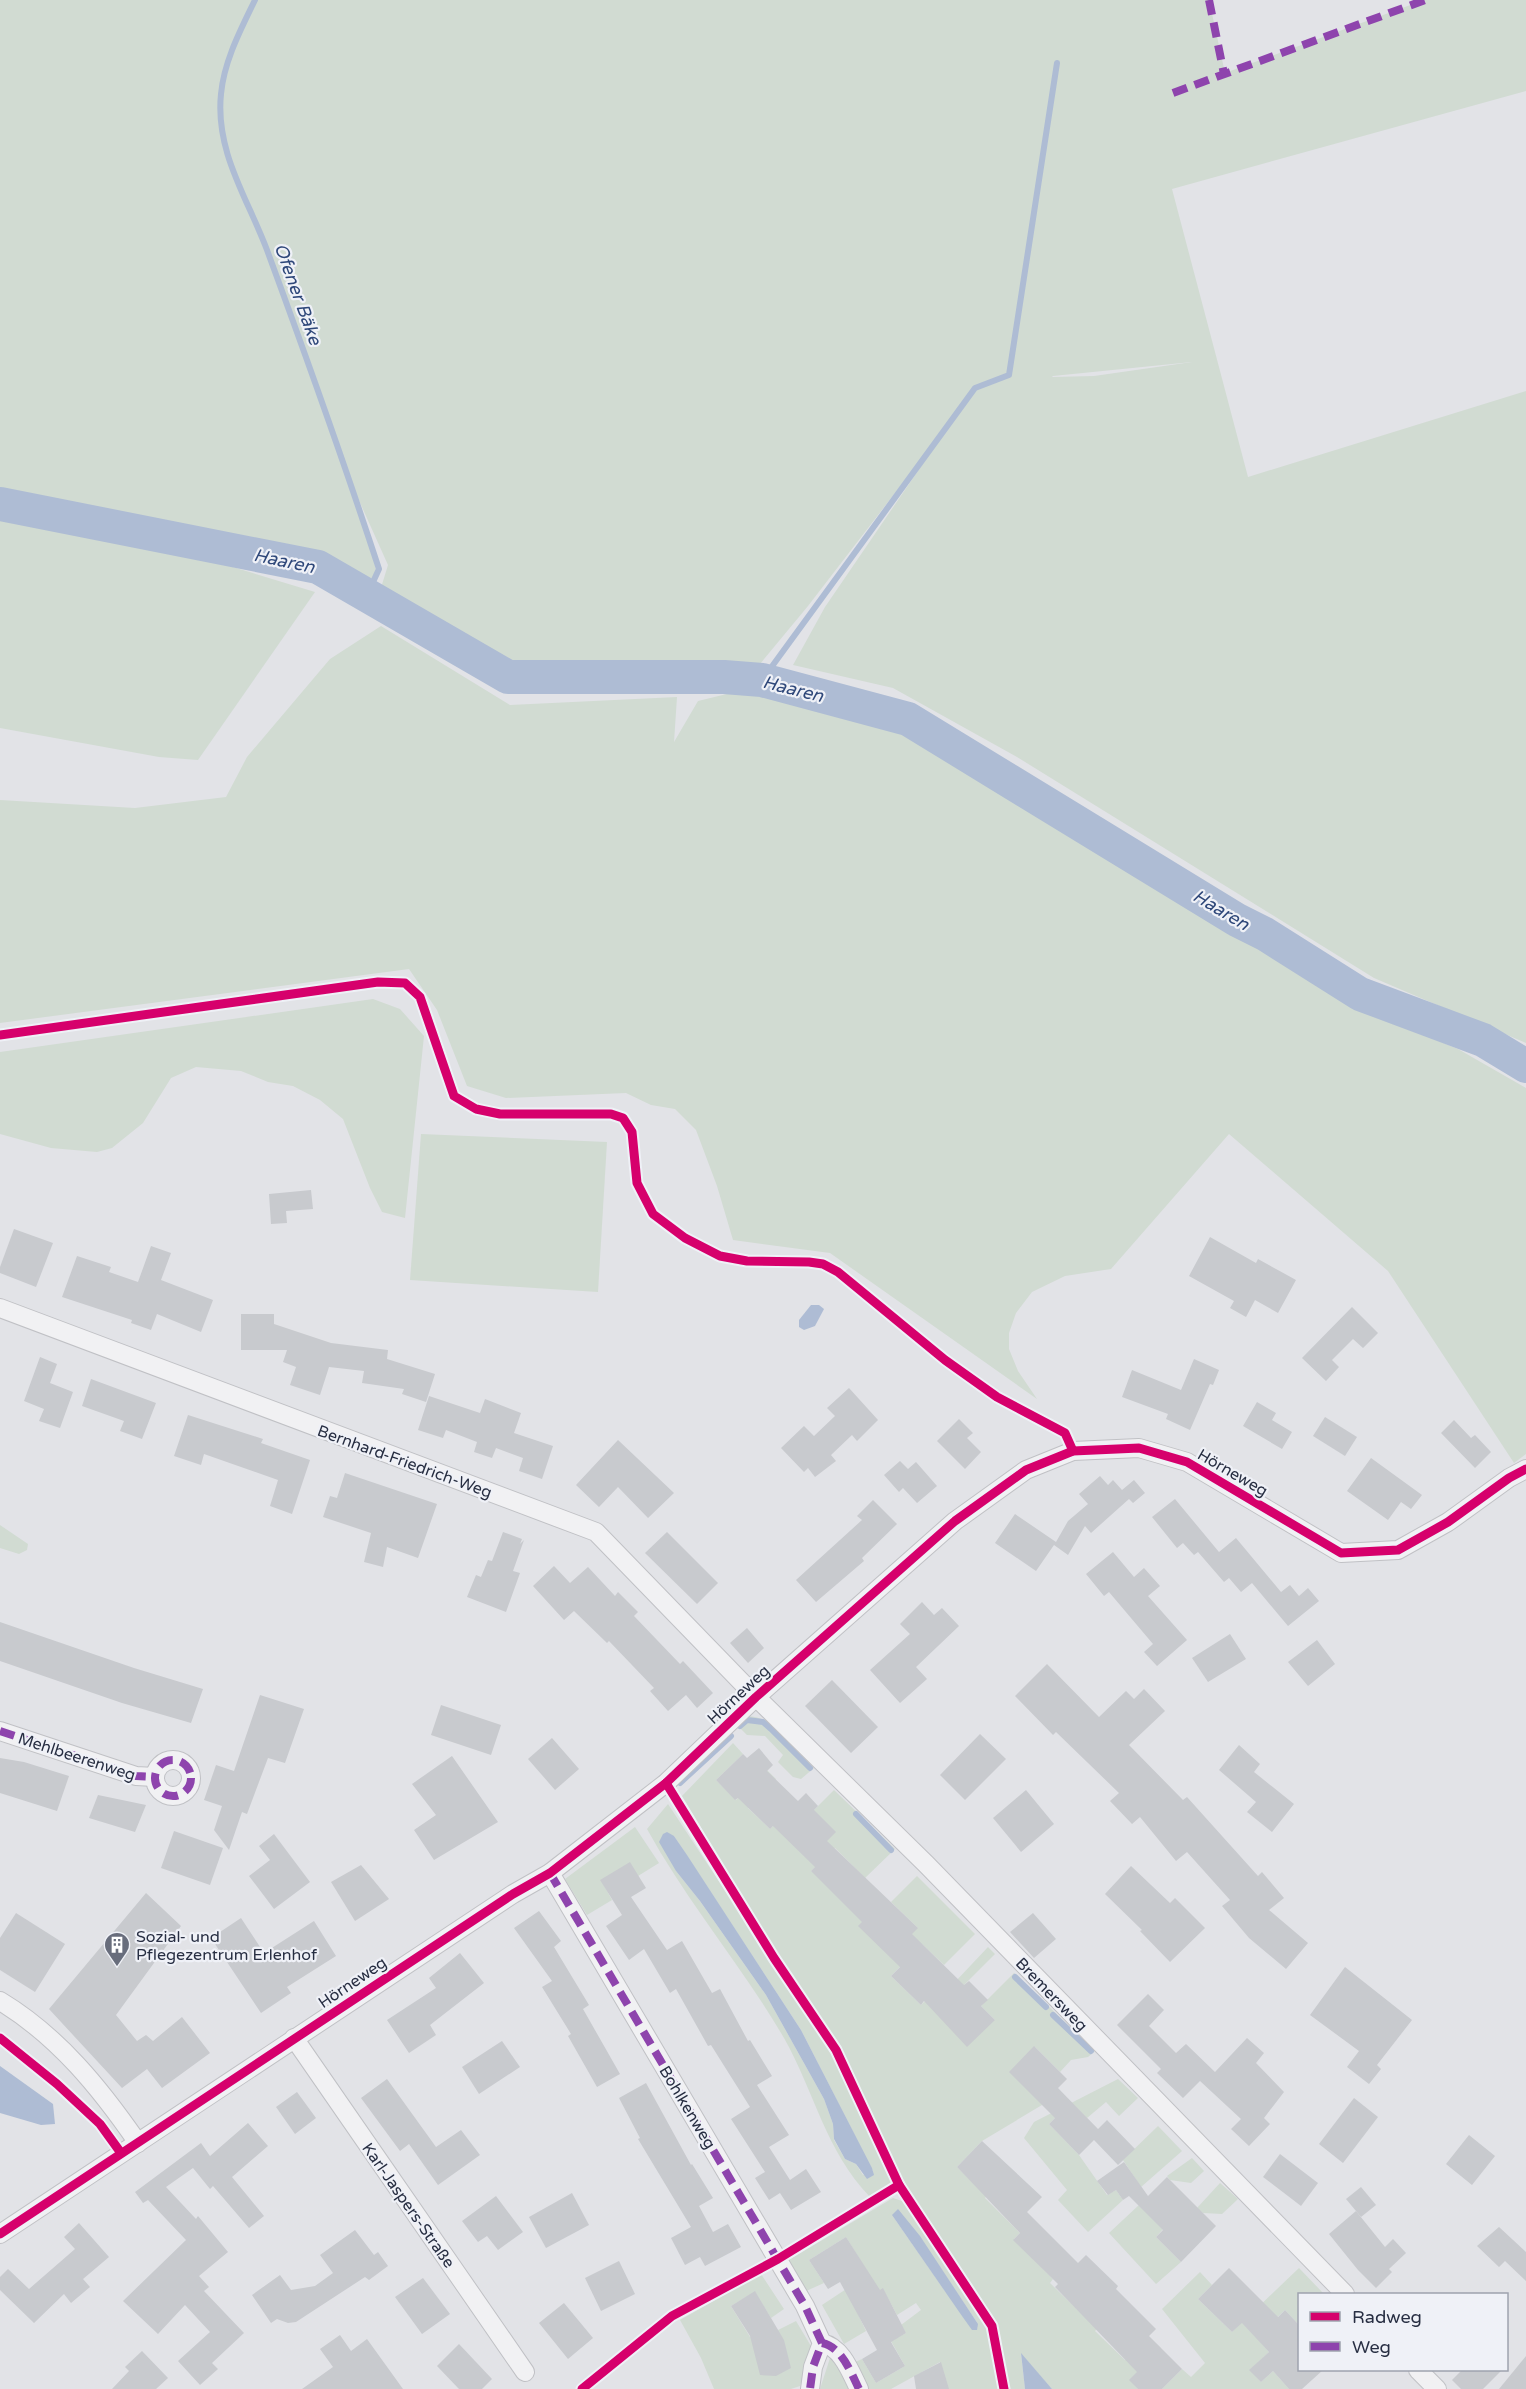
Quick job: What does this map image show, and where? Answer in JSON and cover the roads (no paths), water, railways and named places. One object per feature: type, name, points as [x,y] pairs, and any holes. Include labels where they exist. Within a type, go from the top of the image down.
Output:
[{"type":"street","name":"Bernhard-Friedrich-Weg","points":[[0,1308],[596,1532],[756,1697]]},
{"type":"street","name":"Hörneweg","points":[[0,2234],[513,1893],[550,1873],[666,1783],[756,1697],[955,1521],[1026,1470],[1073,1451],[1138,1448],[1187,1462],[1341,1553],[1398,1550],[1448,1522],[1509,1478],[1526,1469]]},
{"type":"street","name":"Bremersweg","points":[[756,1697],[941,1880],[1343,2293]]},
{"type":"street","name":"Mehlbeerenweg","points":[[0,1731],[136,1776],[155,1777]]},
{"type":"street","name":"Bohlkenweg","points":[[550,1873],[778,2259],[805,2306],[822,2343],[830,2345],[839,2354],[859,2389]]},
{"type":"street","points":[[0,2001],[22,2014],[56,2042],[109,2103],[138,2143]]},
{"type":"street","name":"Karl-Jaspers-Straße","points":[[294,2038],[525,2372]]},
{"type":"street","points":[[810,2389],[813,2367],[822,2343]]},
{"type":"street","points":[[1419,2371],[1437,2389]]},
{"type":"water","points":[[811,1305],[819,1305],[824,1309],[815,1326],[804,1330],[799,1327],[799,1320]]},
{"type":"water","points":[[667,1832],[674,1836],[687,1855],[801,2030],[874,2175],[867,2179],[856,2164],[845,2159],[834,2139],[833,2124],[824,2099],[766,1995],[700,1901],[676,1871],[659,1842],[663,1834]]},
{"type":"water","points":[[0,2066],[53,2104],[55,2124],[41,2125],[0,2113]]},
{"type":"water","points":[[898,2209],[920,2236],[978,2324],[977,2330],[972,2330],[892,2215]]},
{"type":"water","points":[[1021,2353],[1052,2389],[1025,2389]]},
{"type":"waterway","name":"Ofener Bäke","points":[[255,0],[226,69],[220,115],[223,136],[235,175],[267,250],[296,330],[379,569],[367,595]]},
{"type":"waterway","points":[[762,680],[975,388],[1009,375],[1057,63]]},
{"type":"waterway","name":"Haaren","points":[[0,504],[318,567],[508,677],[724,677],[762,680],[908,719],[1237,920],[1265,934],[1360,994],[1483,1040],[1526,1066]]},
{"type":"waterway","points":[[740,1726],[747,1720],[763,1722],[810,1768]]},
{"type":"waterway","points":[[680,1783],[731,1736]]},
{"type":"waterway","points":[[856,1814],[891,1850]]},
{"type":"waterway","points":[[1015,1977],[1046,2007]]},
{"type":"waterway","points":[[1053,2015],[1091,2051]]},
{"type":"place","name":"Sozial- und Pflegezentrum Erlenhof","points":[[117,1968]]}]
